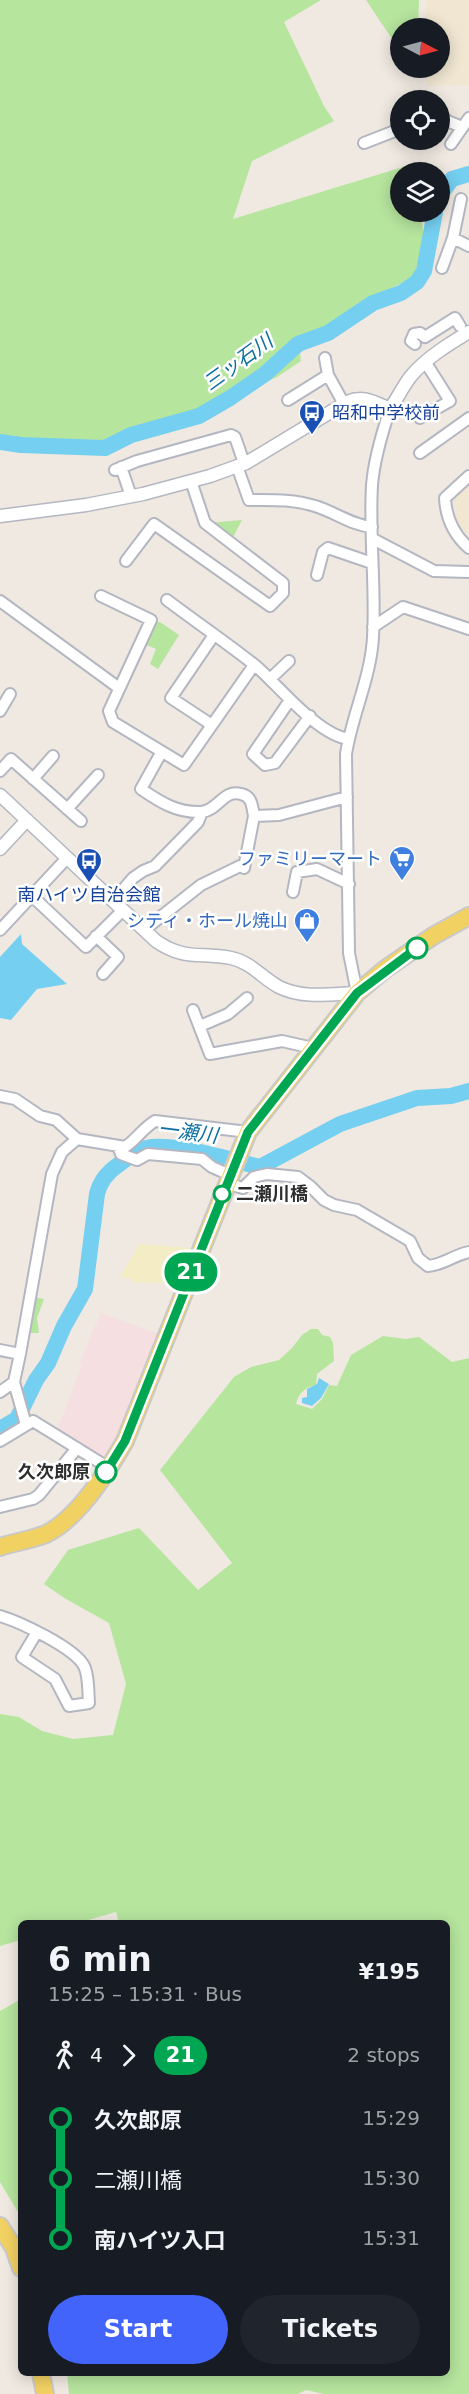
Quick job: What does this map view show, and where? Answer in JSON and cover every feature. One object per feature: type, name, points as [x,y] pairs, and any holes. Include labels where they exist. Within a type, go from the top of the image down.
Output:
[{"type":"main road","points":[[2,1545],[47,1533],[71,1515],[109,1468],[125,1441],[248,1132],[357,993],[384,970],[433,936],[469,916]]},
{"type":"main road","points":[[0,2226],[14,2248],[18,2259]]},
{"type":"main road","points":[[42,2376],[45,2394]]},
{"type":"street","points":[[450,120],[466,123],[451,144]]},
{"type":"street","points":[[364,143],[390,133]]},
{"type":"street","points":[[442,268],[453,238],[461,200]]},
{"type":"street","points":[[453,238],[469,246]]},
{"type":"street","points":[[0,795],[144,930],[170,951],[183,955],[232,958],[247,964],[277,986],[291,992],[309,995],[357,993],[349,953],[348,739],[368,667],[373,627],[372,483],[390,409],[411,376],[451,343],[464,329],[455,318],[425,337],[420,333],[414,334],[411,341],[415,344]]},
{"type":"street","points":[[325,358],[328,375],[344,404]]},
{"type":"street","points":[[420,418],[450,401],[426,363]]},
{"type":"street","points":[[288,399],[328,375]]},
{"type":"street","points":[[0,516],[86,505],[191,481],[241,464],[358,397],[367,398],[390,409]]},
{"type":"street","points":[[420,453],[469,418]]},
{"type":"street","points":[[131,496],[118,469],[231,435],[235,437],[249,500],[291,500],[317,506],[359,526],[372,527]]},
{"type":"street","points":[[469,476],[445,498],[447,517],[461,541],[469,548]]},
{"type":"street","points":[[126,561],[154,524],[270,606],[283,593],[283,583],[206,523],[191,481]]},
{"type":"street","points":[[373,539],[434,571],[469,572]]},
{"type":"street","points":[[317,575],[323,552],[328,549],[372,562]]},
{"type":"street","points":[[101,596],[151,620],[109,711],[112,722],[184,765],[254,665]]},
{"type":"street","points":[[167,600],[254,665],[279,690],[336,737],[348,739]]},
{"type":"street","points":[[0,601],[119,688]]},
{"type":"street","points":[[373,627],[403,607],[469,629]]},
{"type":"street","points":[[212,725],[171,698],[214,635]]},
{"type":"street","points":[[270,679],[289,661]]},
{"type":"street","points":[[0,711],[10,694]]},
{"type":"street","points":[[290,699],[253,754],[265,765],[275,763],[310,716]]},
{"type":"street","points":[[144,930],[201,885],[240,866],[244,868],[254,816],[250,799],[245,794],[235,792],[225,796],[210,810],[202,812],[168,806],[141,789],[161,753]]},
{"type":"street","points":[[33,779],[53,756]]},
{"type":"street","points":[[0,771],[11,759],[81,821]]},
{"type":"street","points":[[68,809],[98,775]]},
{"type":"street","points":[[254,816],[279,814],[347,797]]},
{"type":"street","points":[[113,901],[133,878],[155,866],[198,822],[202,812]]},
{"type":"street","points":[[0,849],[27,820]]},
{"type":"street","points":[[0,930],[67,858]]},
{"type":"street","points":[[293,892],[297,872],[317,869],[349,884]]},
{"type":"street","points":[[32,896],[86,946],[123,910]]},
{"type":"street","points":[[96,936],[118,957],[103,974]]},
{"type":"street","points":[[200,1026],[228,1014],[248,998]]},
{"type":"street","points":[[194,1010],[210,1054],[282,1041],[313,1048]]},
{"type":"street","points":[[0,1096],[15,1099],[40,1116],[57,1120],[77,1139],[124,1147],[135,1141],[146,1126],[155,1121],[248,1132]]},
{"type":"street","points":[[26,1425],[14,1383],[52,1174],[62,1152],[77,1139]]},
{"type":"street","points":[[118,1146],[121,1154],[137,1160],[148,1154],[202,1159],[243,1188],[254,1177],[267,1174],[298,1177],[324,1200],[334,1205],[357,1210],[410,1241],[418,1258],[428,1266],[439,1265],[453,1256],[469,1252]]},
{"type":"street","points":[[0,1350],[20,1354]]},
{"type":"street","points":[[0,1392],[14,1383]]},
{"type":"street","points":[[0,1441],[33,1421],[109,1468]]},
{"type":"street","points":[[0,1507],[33,1499],[39,1495],[77,1448]]},
{"type":"street","points":[[0,1616],[38,1632],[74,1654],[84,1667],[89,1703],[69,1706],[55,1679],[22,1657],[38,1632]]},
{"type":"shaded area","points":[[426,0],[469,0],[469,85],[427,86],[427,78],[450,78],[450,18],[426,18]]},
{"type":"shaded area","points":[[469,484],[469,535],[460,529],[454,517],[457,510],[452,502]]},
{"type":"shaded area","points":[[101,1313],[162,1335],[122,1436],[104,1462],[58,1428],[82,1366],[79,1363]]},
{"type":"green space","points":[[0,0],[321,0],[284,22],[324,106],[334,121],[252,161],[233,219],[390,171],[390,222],[422,222],[424,240],[414,276],[365,303],[300,353],[301,361],[277,377],[179,420],[99,446],[23,443],[0,437]]},
{"type":"green space","points":[[366,0],[419,0],[418,18],[390,18],[390,36]]},
{"type":"green space","points":[[242,520],[232,539],[208,523]]},
{"type":"green space","points":[[153,622],[160,622],[179,635],[158,669],[150,664],[156,649],[142,643]]},
{"type":"green space","points":[[33,1297],[44,1299],[37,1318],[39,1333],[25,1333]]},
{"type":"green space","points":[[311,1329],[318,1329],[322,1335],[330,1337],[333,1343],[334,1361],[317,1374],[316,1385],[305,1389],[298,1397],[296,1404],[312,1409],[322,1399],[329,1385],[337,1386],[351,1355],[383,1336],[406,1339],[419,1337],[452,1362],[469,1358],[469,2394],[324,2394],[306,2390],[298,2394],[69,2394],[67,2376],[450,2376],[450,1920],[118,1920],[116,1912],[88,1920],[18,1920],[18,1941],[0,1946],[0,1714],[19,1717],[42,1731],[73,1739],[113,1735],[126,1684],[109,1623],[44,1584],[68,1550],[139,1528],[198,1590],[232,1563],[160,1470],[234,1377],[251,1367],[279,1360],[302,1335]]},
{"type":"green space","points":[[18,2001],[18,2212],[0,2182],[0,2011]]},
{"type":"sand","points":[[139,1244],[195,1248],[180,1284],[131,1282],[132,1279],[120,1277]]},
{"type":"water","points":[[21,934],[22,944],[67,984],[37,989],[11,1020],[0,1018],[0,957]]},
{"type":"water","points":[[319,1378],[329,1384],[321,1398],[312,1406],[302,1403],[302,1398],[307,1397],[307,1389],[317,1384]]},
{"type":"waterway","name":"三ッ石川","points":[[450,182],[469,174]]},
{"type":"waterway","name":"三ッ石川","points":[[0,442],[105,448],[131,435],[199,416],[265,374],[298,344],[328,333],[373,303],[401,293],[417,282],[424,271],[433,222]]},
{"type":"waterway","name":"一瀬川","points":[[0,1429],[17,1419],[85,1289],[98,1189],[108,1174],[132,1155],[146,1148],[171,1147],[260,1167],[340,1124],[417,1098],[451,1096],[469,1091]]},
{"type":"bus line","name":"21","points":[[106,1472],[125,1441],[248,1132],[357,993],[384,970],[417,948]]},
{"type":"place","name":"昭和中学校前","points":[[312,436]]},
{"type":"place","name":"ファミリーマート","points":[[402,882]]},
{"type":"place","name":"南ハイツ自治会館","points":[[89,884]]},
{"type":"place","name":"シティ・ホール焼山","points":[[307,944]]},
{"type":"place","name":"二瀬川橋","points":[[222,1194]]},
{"type":"place","name":"久次郎原","points":[[106,1472]]}]
